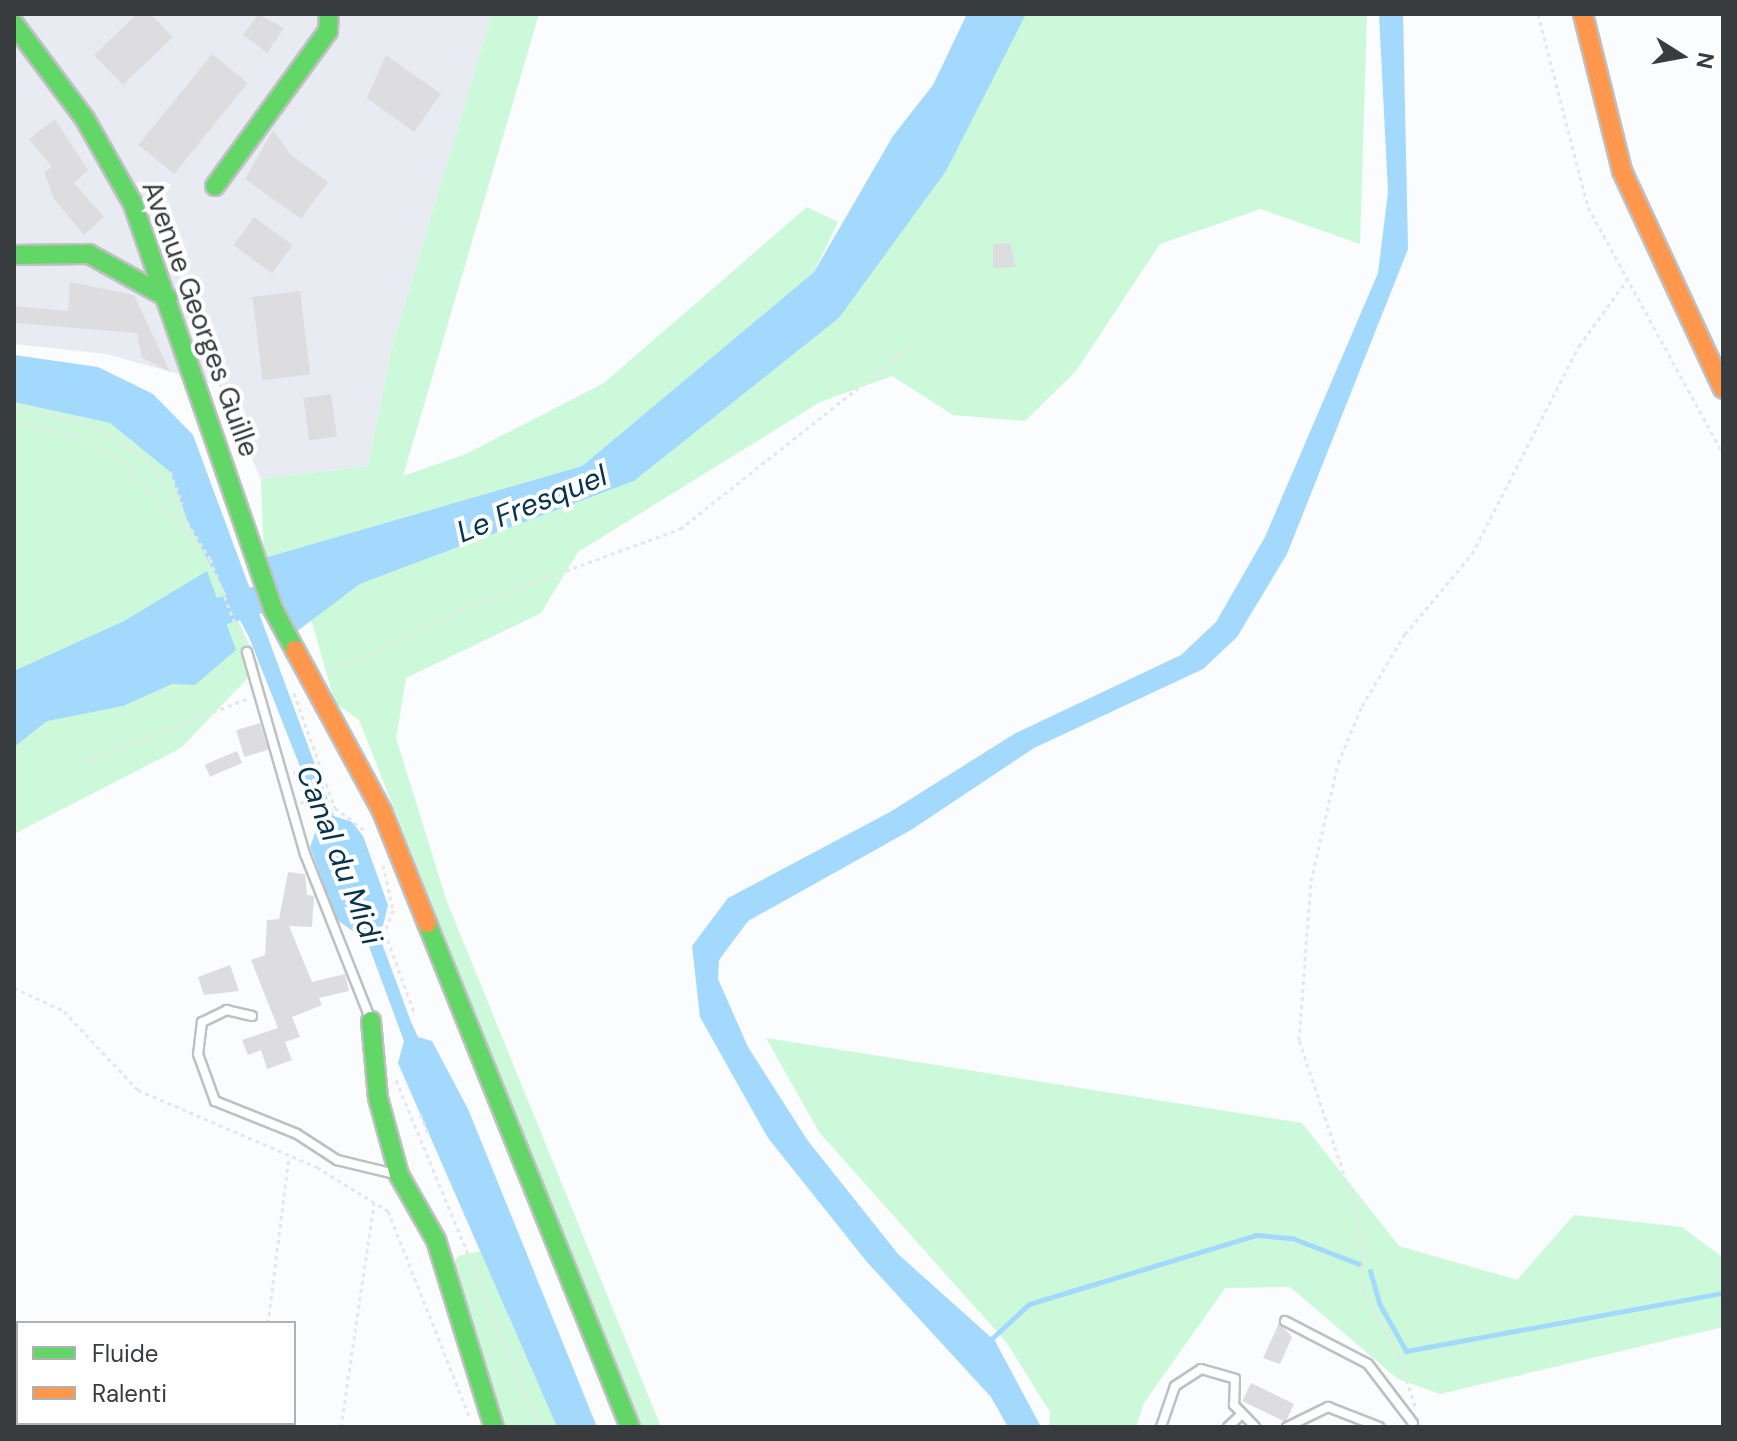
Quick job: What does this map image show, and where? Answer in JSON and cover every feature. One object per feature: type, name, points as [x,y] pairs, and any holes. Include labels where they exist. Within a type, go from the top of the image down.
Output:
[{"type":"main road","points":[[215,186],[328,31],[329,14]]},
{"type":"main road","points":[[1583,14],[1622,171],[1723,389]]},
{"type":"main road","name":"Avenue Georges Guille","points":[[14,24],[85,119],[126,192],[168,298],[300,682],[401,856],[630,1427]]},
{"type":"main road","points":[[14,255],[89,254],[168,298]]},
{"type":"main road","points":[[371,1021],[378,1098],[399,1175],[436,1240],[494,1427]]},
{"type":"lane","points":[[247,652],[333,933],[371,1021]]},
{"type":"lane","points":[[252,1016],[227,1010],[202,1022],[198,1054],[215,1101],[297,1134],[337,1160],[399,1175]]},
{"type":"lane","points":[[1285,1321],[1368,1364],[1413,1423]]},
{"type":"lane","points":[[1161,1427],[1175,1386],[1201,1369],[1235,1379],[1241,1415],[1255,1427]]},
{"type":"lane","points":[[1287,1427],[1328,1407],[1379,1427]]},
{"type":"lane","points":[[1228,1427],[1241,1415]]},
{"type":"path","points":[[1538,14],[1588,207],[1723,454]]},
{"type":"path","points":[[1413,1423],[1417,1396],[1364,1292],[1359,1219],[1314,1093],[1297,1001],[1311,881],[1338,763],[1376,682],[1405,634],[1472,554],[1579,346],[1627,280]]},
{"type":"path","points":[[371,836],[334,808],[300,682],[483,601],[680,529],[910,347]]},
{"type":"path","points":[[14,408],[55,412],[125,441],[149,461],[204,552],[247,652]]},
{"type":"path","points":[[14,423],[76,435],[126,463],[204,552]]},
{"type":"path","points":[[170,472],[182,504]]},
{"type":"path","points":[[86,761],[260,694]]},
{"type":"path","points":[[290,757],[317,815],[334,808]]},
{"type":"path","points":[[293,805],[308,800]]},
{"type":"path","points":[[381,853],[384,861],[401,856]]},
{"type":"path","points":[[379,873],[393,910],[385,932],[415,1015]]},
{"type":"path","points":[[14,988],[64,1011],[138,1090],[289,1156],[388,1211],[474,1427]]},
{"type":"path","points":[[390,1065],[540,1427]]},
{"type":"path","points":[[420,1114],[428,1133]]},
{"type":"path","points":[[268,1321],[289,1156]]},
{"type":"path","points":[[341,1427],[374,1203]]},
{"type":"shaded area","points":[[14,14],[492,14],[393,343],[368,466],[261,479],[218,385],[106,354],[14,344]]},
{"type":"green space","points":[[492,14],[539,14],[403,476],[466,454],[604,383],[807,207],[838,222],[814,272],[582,466],[264,558],[261,479],[368,466],[393,343]]},
{"type":"green space","points":[[1026,14],[1367,14],[1360,244],[1261,209],[1160,244],[1076,371],[1025,421],[953,415],[892,376],[820,402],[578,552],[541,613],[406,678],[396,738],[447,902],[661,1427],[640,1427],[359,720],[335,703],[311,619],[360,584],[634,481],[839,318]]},
{"type":"green space","points":[[14,402],[110,423],[170,472],[259,666],[181,748],[14,834]]},
{"type":"green space","points":[[766,1038],[1302,1123],[1399,1246],[1517,1280],[1574,1215],[1682,1227],[1723,1258],[1723,1327],[1440,1394],[1398,1379],[1290,1287],[1225,1288],[1144,1403],[1136,1427],[1049,1427],[1050,1412],[1007,1343],[819,1132]]},
{"type":"green space","points":[[480,1251],[557,1427],[497,1427],[447,1275],[458,1256]]},
{"type":"water","points":[[967,14],[1026,14],[946,171],[839,318],[634,481],[360,584],[296,632],[264,558],[582,466],[814,272],[893,136],[933,85]]},
{"type":"water","points":[[1379,14],[1403,14],[1408,249],[1287,554],[1237,637],[1203,669],[1034,748],[911,830],[748,921],[719,960],[718,979],[748,1047],[808,1141],[898,1254],[995,1341],[1041,1427],[1008,1427],[991,1397],[867,1262],[768,1138],[700,1017],[692,946],[728,898],[890,812],[1014,734],[1181,655],[1216,622],[1265,537],[1378,273],[1388,192]]},
{"type":"water","name":"Canal du Midi","points":[[14,355],[98,367],[153,394],[193,435],[334,816],[352,822],[363,836],[388,905],[380,938],[411,1022],[418,1037],[432,1041],[468,1109],[597,1427],[557,1427],[398,1063],[404,1041],[367,941],[337,920],[310,847],[320,819],[312,797],[249,637],[189,525],[170,472],[110,423],[14,402]]},
{"type":"water","points":[[207,571],[236,650],[195,685],[172,684],[123,706],[47,721],[14,747],[14,671],[124,621]]},
{"type":"building","points":[[137,14],[151,14],[173,37],[123,85],[94,55]]},
{"type":"building","points":[[258,14],[284,28],[267,53],[243,35]]},
{"type":"building","points":[[212,54],[248,83],[174,174],[138,145]]},
{"type":"building","points":[[386,55],[441,94],[414,132],[367,98]]},
{"type":"building","points":[[55,119],[88,170],[74,183],[104,217],[84,235],[54,199],[44,172],[52,167],[29,139]]},
{"type":"building","points":[[273,130],[290,154],[328,182],[301,219],[245,179]]},
{"type":"building","points":[[254,217],[293,245],[272,274],[233,245]]},
{"type":"building","points":[[1010,243],[1016,267],[993,268],[993,244]]},
{"type":"building","points":[[70,282],[134,295],[170,372],[142,358],[137,333],[14,323],[15,306],[68,311]]},
{"type":"building","points":[[300,291],[310,374],[263,380],[252,297]]},
{"type":"building","points":[[331,394],[337,437],[309,440],[303,398]]},
{"type":"building","points":[[260,723],[268,750],[244,757],[236,730]]},
{"type":"building","points":[[237,751],[242,763],[210,777],[205,765]]},
{"type":"building","points":[[288,872],[305,874],[307,895],[314,896],[312,927],[289,926],[312,982],[345,974],[349,991],[319,998],[322,1005],[292,1017],[300,1037],[285,1042],[292,1060],[267,1069],[261,1050],[248,1055],[242,1040],[278,1028],[251,960],[265,955],[267,920],[279,919]]},
{"type":"building","points":[[230,965],[239,991],[204,995],[198,977]]},
{"type":"building","points":[[1279,1323],[1292,1337],[1280,1364],[1263,1358]]},
{"type":"building","points":[[1251,1383],[1294,1404],[1285,1422],[1242,1401]]},
{"type":"waterway","name":"Le Fresquel","points":[[184,623],[267,597]]},
{"type":"waterway","points":[[987,1343],[1029,1304],[1256,1235],[1292,1238],[1359,1264]]},
{"type":"waterway","points":[[1370,1271],[1380,1305],[1406,1351],[1723,1293]]},
{"type":"traffic: fast","points":[[215,186],[328,31],[329,14]]},
{"type":"traffic: fast","points":[[14,24],[85,119],[133,204],[273,609],[295,650]]},
{"type":"traffic: fast","points":[[14,255],[89,254],[168,298]]},
{"type":"traffic: fast","points":[[427,923],[630,1427]]},
{"type":"traffic: fast","points":[[371,1021],[378,1098],[399,1175],[436,1240],[494,1427]]},
{"type":"traffic: slow","points":[[1583,14],[1622,171],[1723,389]]},
{"type":"traffic: slow","points":[[295,650],[382,811],[427,923]]}]
